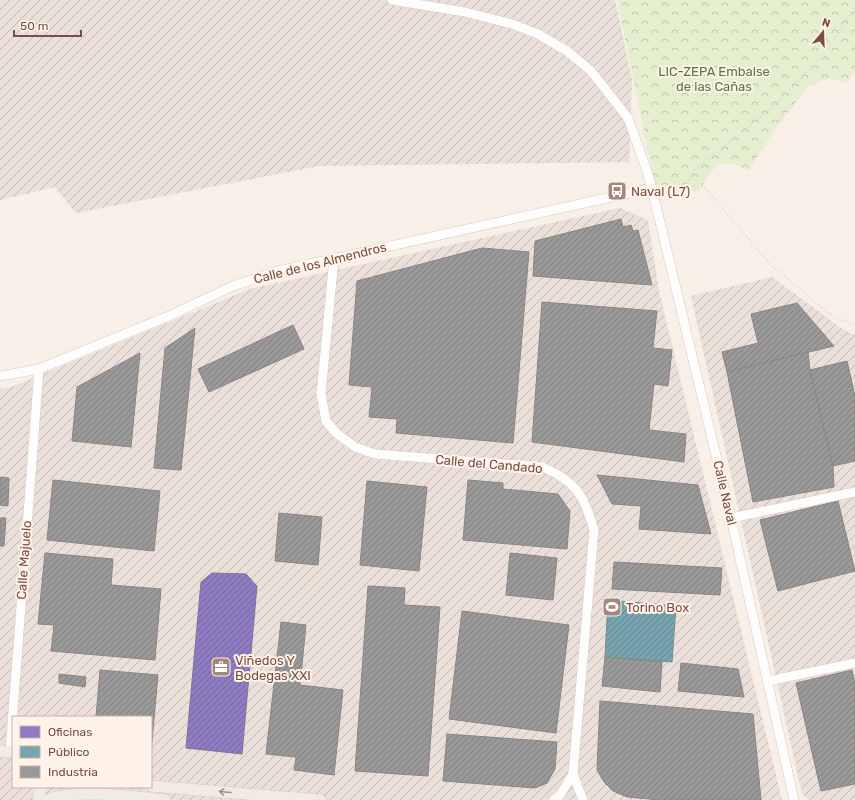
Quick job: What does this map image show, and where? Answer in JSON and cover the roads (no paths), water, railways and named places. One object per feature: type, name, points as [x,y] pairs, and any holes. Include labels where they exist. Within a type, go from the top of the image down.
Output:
[{"type":"main road","points":[[152,786],[320,800]]},
{"type":"main road","points":[[38,800],[41,788]]},
{"type":"main road","points":[[48,800],[57,796],[108,795],[165,800]]},
{"type":"street","name":"Calle Naval","points":[[392,0],[465,12],[512,24],[538,34],[568,51],[591,71],[628,118],[652,188],[731,518],[794,800]]},
{"type":"street","name":"Calle de los Almendros","points":[[0,376],[39,369],[169,316],[233,286],[278,271],[652,188]]},
{"type":"street","name":"Calle del Candado","points":[[334,258],[321,394],[326,421],[336,433],[355,447],[375,454],[543,467],[559,474],[575,487],[586,506],[594,530],[573,774],[583,800]]},
{"type":"street","name":"Calle Majuelo","points":[[8,751],[39,369]]},
{"type":"street","points":[[731,518],[855,492]]},
{"type":"street","points":[[768,681],[855,663]]},
{"type":"street","points":[[554,800],[560,795],[573,774]]},
{"type":"place","name":"Naval (L7)","points":[[617,191]]},
{"type":"place","name":"Torino Box","points":[[612,607]]},
{"type":"place","name":"Viñedos Y Bodegas XXI","points":[[221,667]]},
{"type":"park label","name":"LIC-ZEPA Embalse de las Cañas","points":[[714,78]]}]
